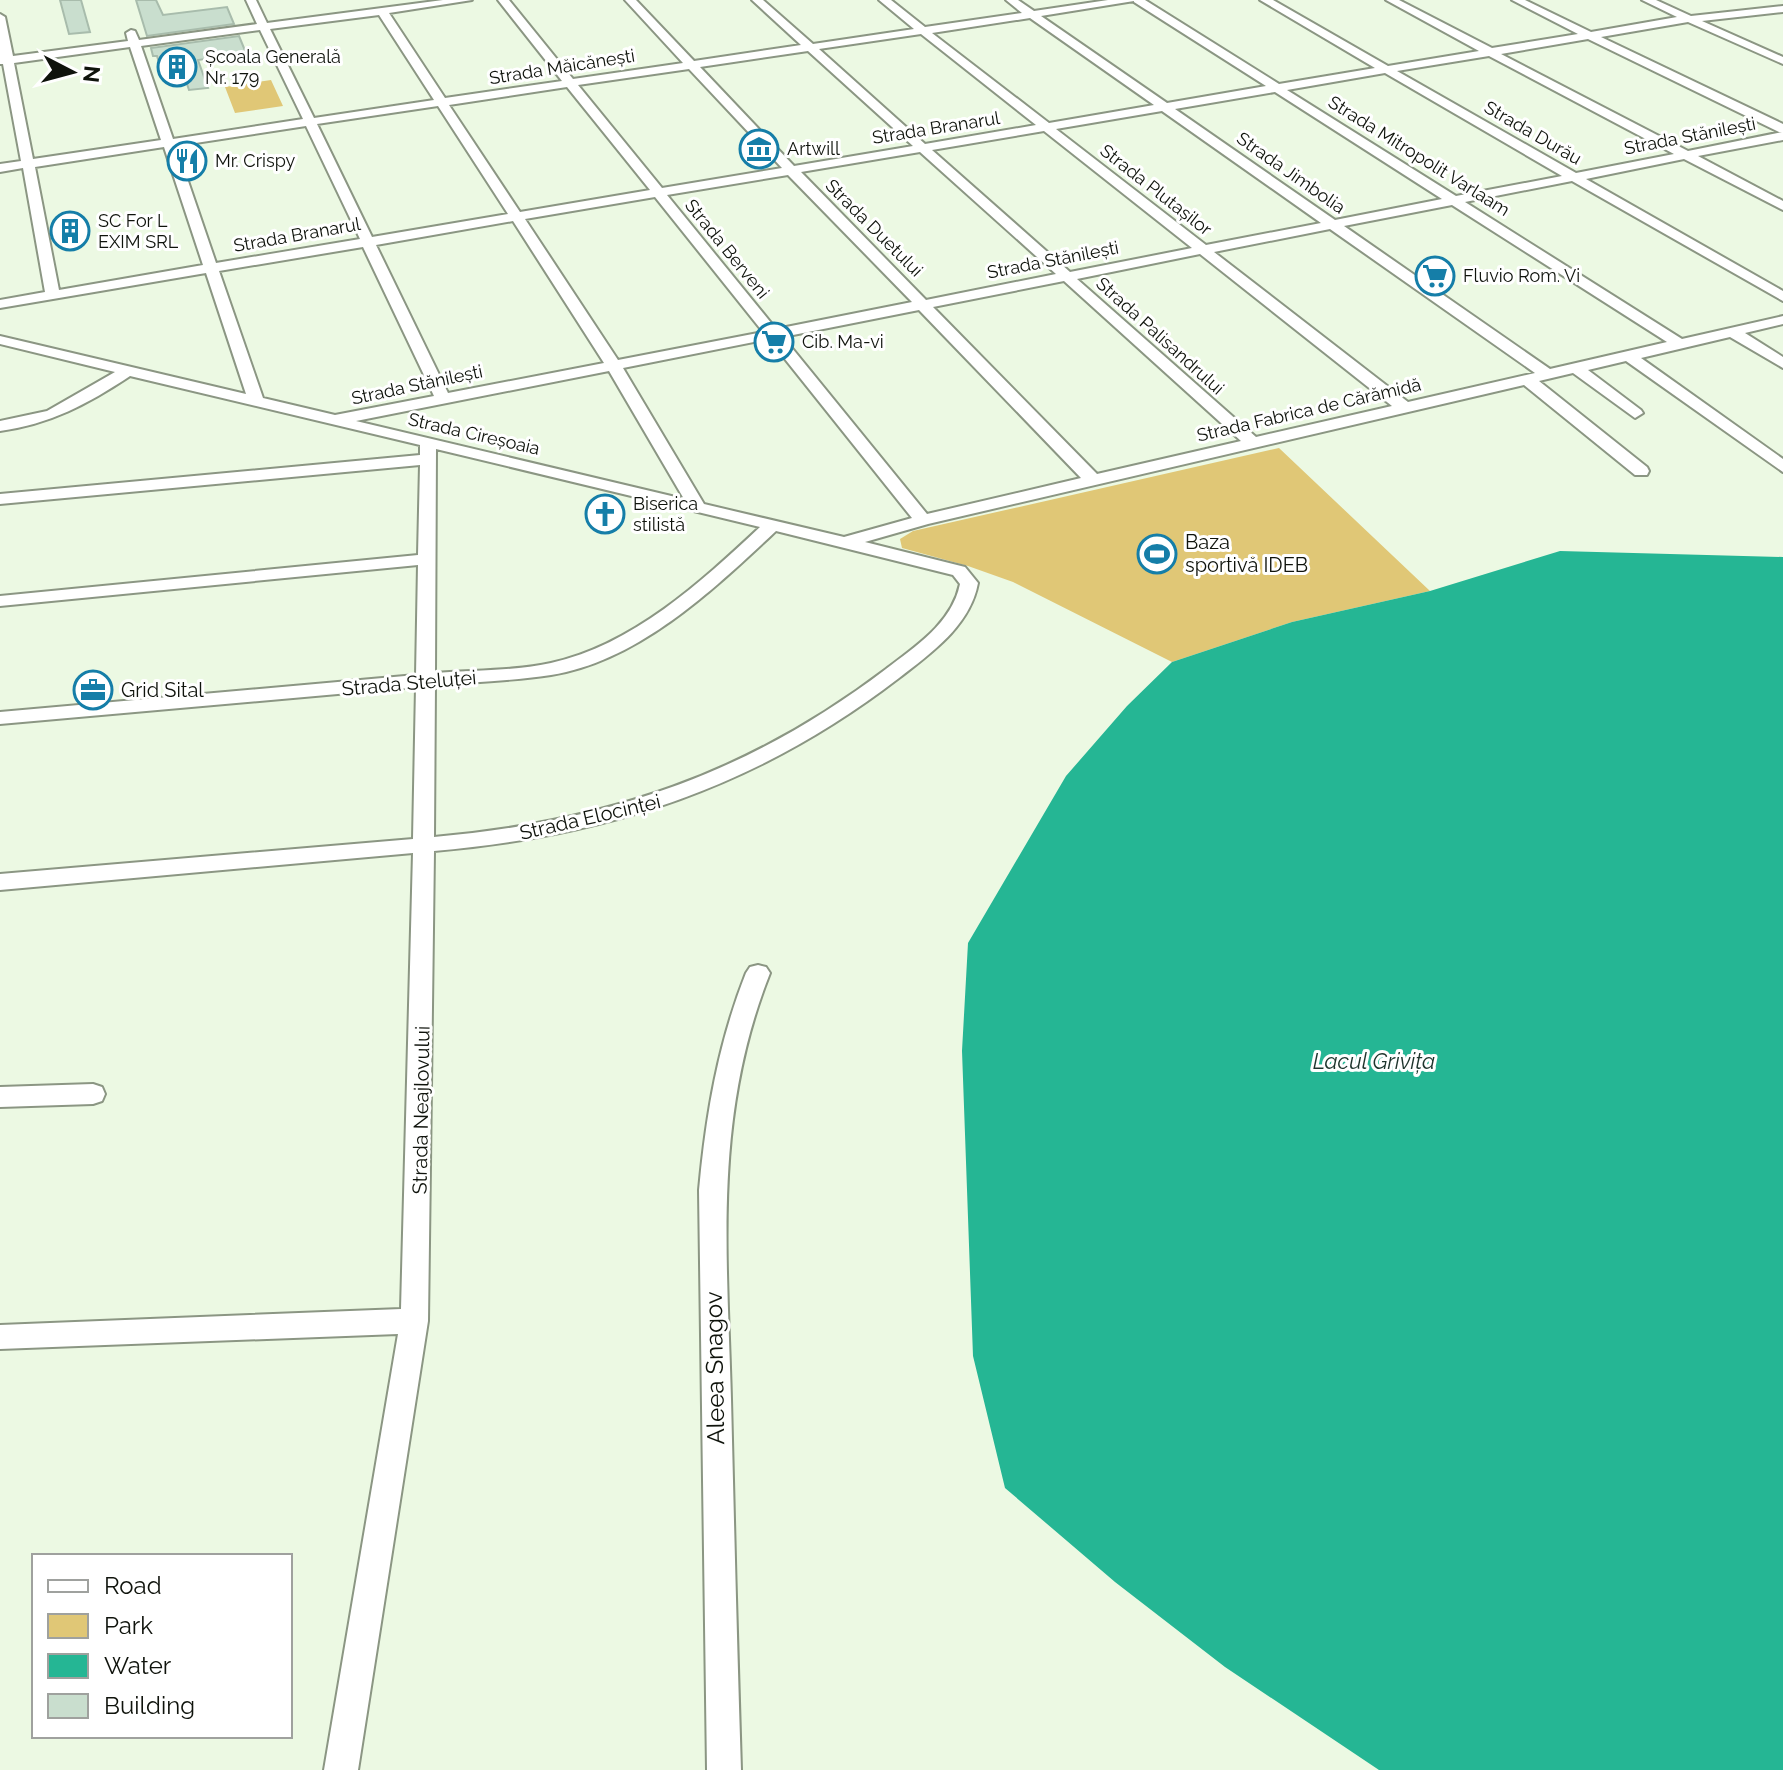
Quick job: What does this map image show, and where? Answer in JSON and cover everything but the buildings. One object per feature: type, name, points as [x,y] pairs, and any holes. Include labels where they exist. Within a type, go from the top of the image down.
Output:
[{"type":"street","points":[[251,0],[443,398]]},
{"type":"street","points":[[4,61],[133,38],[263,27],[467,0]]},
{"type":"street","name":"Strada Berveni","points":[[503,0],[923,520]]},
{"type":"street","name":"Strada Duetului","points":[[630,0],[1093,480]]},
{"type":"street","name":"Strada Palisandrului","points":[[757,0],[1253,443]]},
{"type":"street","name":"Strada Plutașilor","points":[[884,0],[1405,408]]},
{"type":"street","name":"Strada Jimbolia","points":[[1011,0],[1550,376]]},
{"type":"street","name":"Strada Măicănești","points":[[0,168],[1129,0]]},
{"type":"street","name":"Strada Mitropolit Varlaam","points":[[1138,0],[1681,345]]},
{"type":"street","name":"Strada Durău","points":[[1265,0],[1783,297]]},
{"type":"street","points":[[1391,0],[1783,206]]},
{"type":"street","points":[[1517,0],[1783,129]]},
{"type":"street","points":[[1647,0],[1783,61]]},
{"type":"street","name":"Strada Branarul","points":[[0,304],[1688,18],[1783,9]]},
{"type":"street","points":[[382,11],[613,364],[698,508]]},
{"type":"street","points":[[0,17],[4,61],[29,164],[53,295]]},
{"type":"street","points":[[133,38],[257,403]]},
{"type":"street","name":"Strada Stănilești","points":[[331,421],[1783,136]]},
{"type":"street","name":"Strada Fabrica de Cărămidă","points":[[845,543],[923,520],[1093,480],[1681,345],[1737,336],[1783,320]]},
{"type":"street","points":[[1737,336],[1783,363]]},
{"type":"street","name":"Strada Cireșoaia","points":[[0,340],[331,421],[428,451],[698,508],[845,543]]},
{"type":"street","points":[[1630,357],[1783,467]]},
{"type":"street","points":[[1577,369],[1635,413]]},
{"type":"street","points":[[0,426],[41,420],[67,411],[127,371]]},
{"type":"street","points":[[1529,381],[1641,471]]},
{"type":"street","points":[[0,499],[428,451]]},
{"type":"street","name":"Strada Neajlovului","points":[[341,1770],[414,1321],[418,1262],[428,451]]},
{"type":"street","name":"Strada Steluței","points":[[0,718],[552,669],[602,653],[637,635],[683,605],[772,526]]},
{"type":"street","name":"Strada Elocinței","points":[[0,882],[424,847],[547,829],[658,802],[740,770],[835,717],[895,672],[947,626],[963,603],[969,583],[959,571],[845,543]]},
{"type":"street","points":[[0,601],[428,559]]},
{"type":"street","name":"Aleea Snagov","points":[[724,1770],[712,1190],[718,1110],[728,1055],[739,1017],[758,973]]},
{"type":"street","points":[[0,1097],[93,1094]]},
{"type":"street","points":[[0,1337],[414,1321]]},
{"type":"green space","points":[[271,80],[283,106],[235,113],[225,87]]},
{"type":"green space","name":"Baza sportivă IDEB","points":[[1279,448],[1430,591],[1292,622],[1172,662],[1013,582],[902,548],[900,539],[913,531]]},
{"type":"water","name":"Lacul Grivița","points":[[1560,551],[1783,557],[1783,1770],[1379,1770],[1225,1667],[1115,1582],[1005,1488],[973,1356],[962,1051],[968,943],[1066,776],[1127,706],[1172,662],[1292,622],[1430,591]]},
{"type":"place","name":"Școala Generală Nr. 179","points":[[177,67]]},
{"type":"place","name":"Artwill","points":[[759,149]]},
{"type":"place","name":"Mr. Crispy","points":[[187,161]]},
{"type":"place","name":"SC For L EXIM SRL","points":[[70,231]]},
{"type":"place","name":"Fluvio Rom. Vi","points":[[1435,276]]},
{"type":"place","name":"Cib. Ma-vi","points":[[774,342]]},
{"type":"place","name":"Biserica stilistă","points":[[605,514]]},
{"type":"place","name":"Baza sportivă IDEB","points":[[1157,554]]},
{"type":"place","name":"Grid Sital","points":[[93,690]]}]
